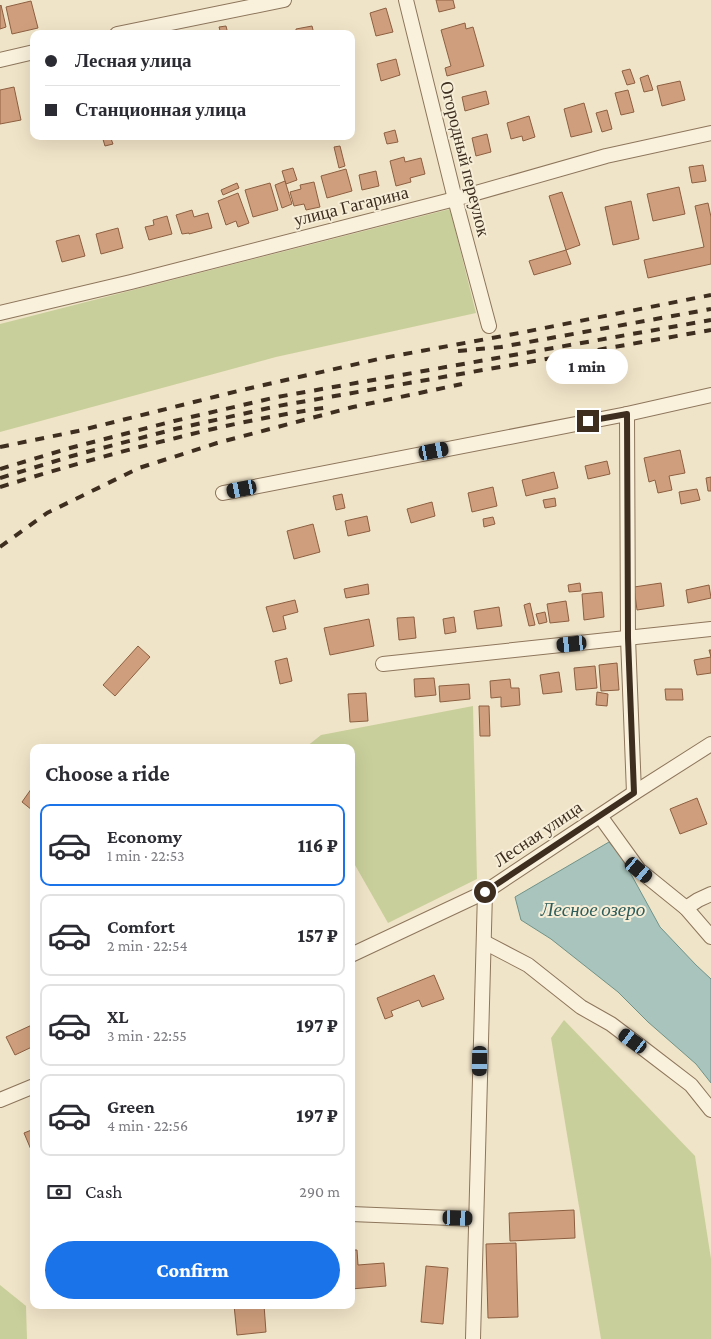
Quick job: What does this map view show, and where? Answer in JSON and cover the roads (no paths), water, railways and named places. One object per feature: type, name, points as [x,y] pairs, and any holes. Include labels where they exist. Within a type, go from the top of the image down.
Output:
[{"type":"street","points":[[137,30],[284,0]]},
{"type":"street","name":"Огородный переулок","points":[[406,0],[454,199],[489,326]]},
{"type":"street","points":[[0,60],[30,53]]},
{"type":"street","name":"улица Гагарина","points":[[0,313],[130,282],[454,199],[606,156],[711,133]]},
{"type":"street","points":[[223,493],[627,414],[711,395]]},
{"type":"street","points":[[627,414],[628,638],[634,793]]},
{"type":"street","points":[[383,664],[711,629]]},
{"type":"street","name":"Лесная улица","points":[[355,954],[485,892],[711,744]]},
{"type":"street","points":[[600,816],[639,870],[686,908],[711,937]]},
{"type":"street","points":[[473,1339],[485,892]]},
{"type":"street","points":[[686,908],[711,894]]},
{"type":"street","points":[[484,942],[528,964],[581,1007],[611,1024],[691,1085],[711,1110]]},
{"type":"street","points":[[0,1100],[30,1088]]},
{"type":"street","points":[[355,1214],[476,1219]]},
{"type":"water","name":"Лесное озеро","points":[[609,842],[621,856],[660,927],[711,979],[711,1083],[696,1064],[648,1022],[618,992],[551,939],[521,920],[515,897]]},
{"type":"railway","points":[[0,447],[78,431],[242,390],[383,358],[711,295]]},
{"type":"railway","points":[[458,351],[501,347],[711,309]]},
{"type":"railway","points":[[0,469],[70,448],[277,397],[711,320]]},
{"type":"railway","points":[[0,478],[72,456],[175,429],[278,406],[711,330]]},
{"type":"railway","points":[[0,547],[47,513],[139,468],[217,443],[353,407],[462,384]]},
{"type":"railway","points":[[0,487],[66,467],[195,433],[290,413],[329,407]]}]
